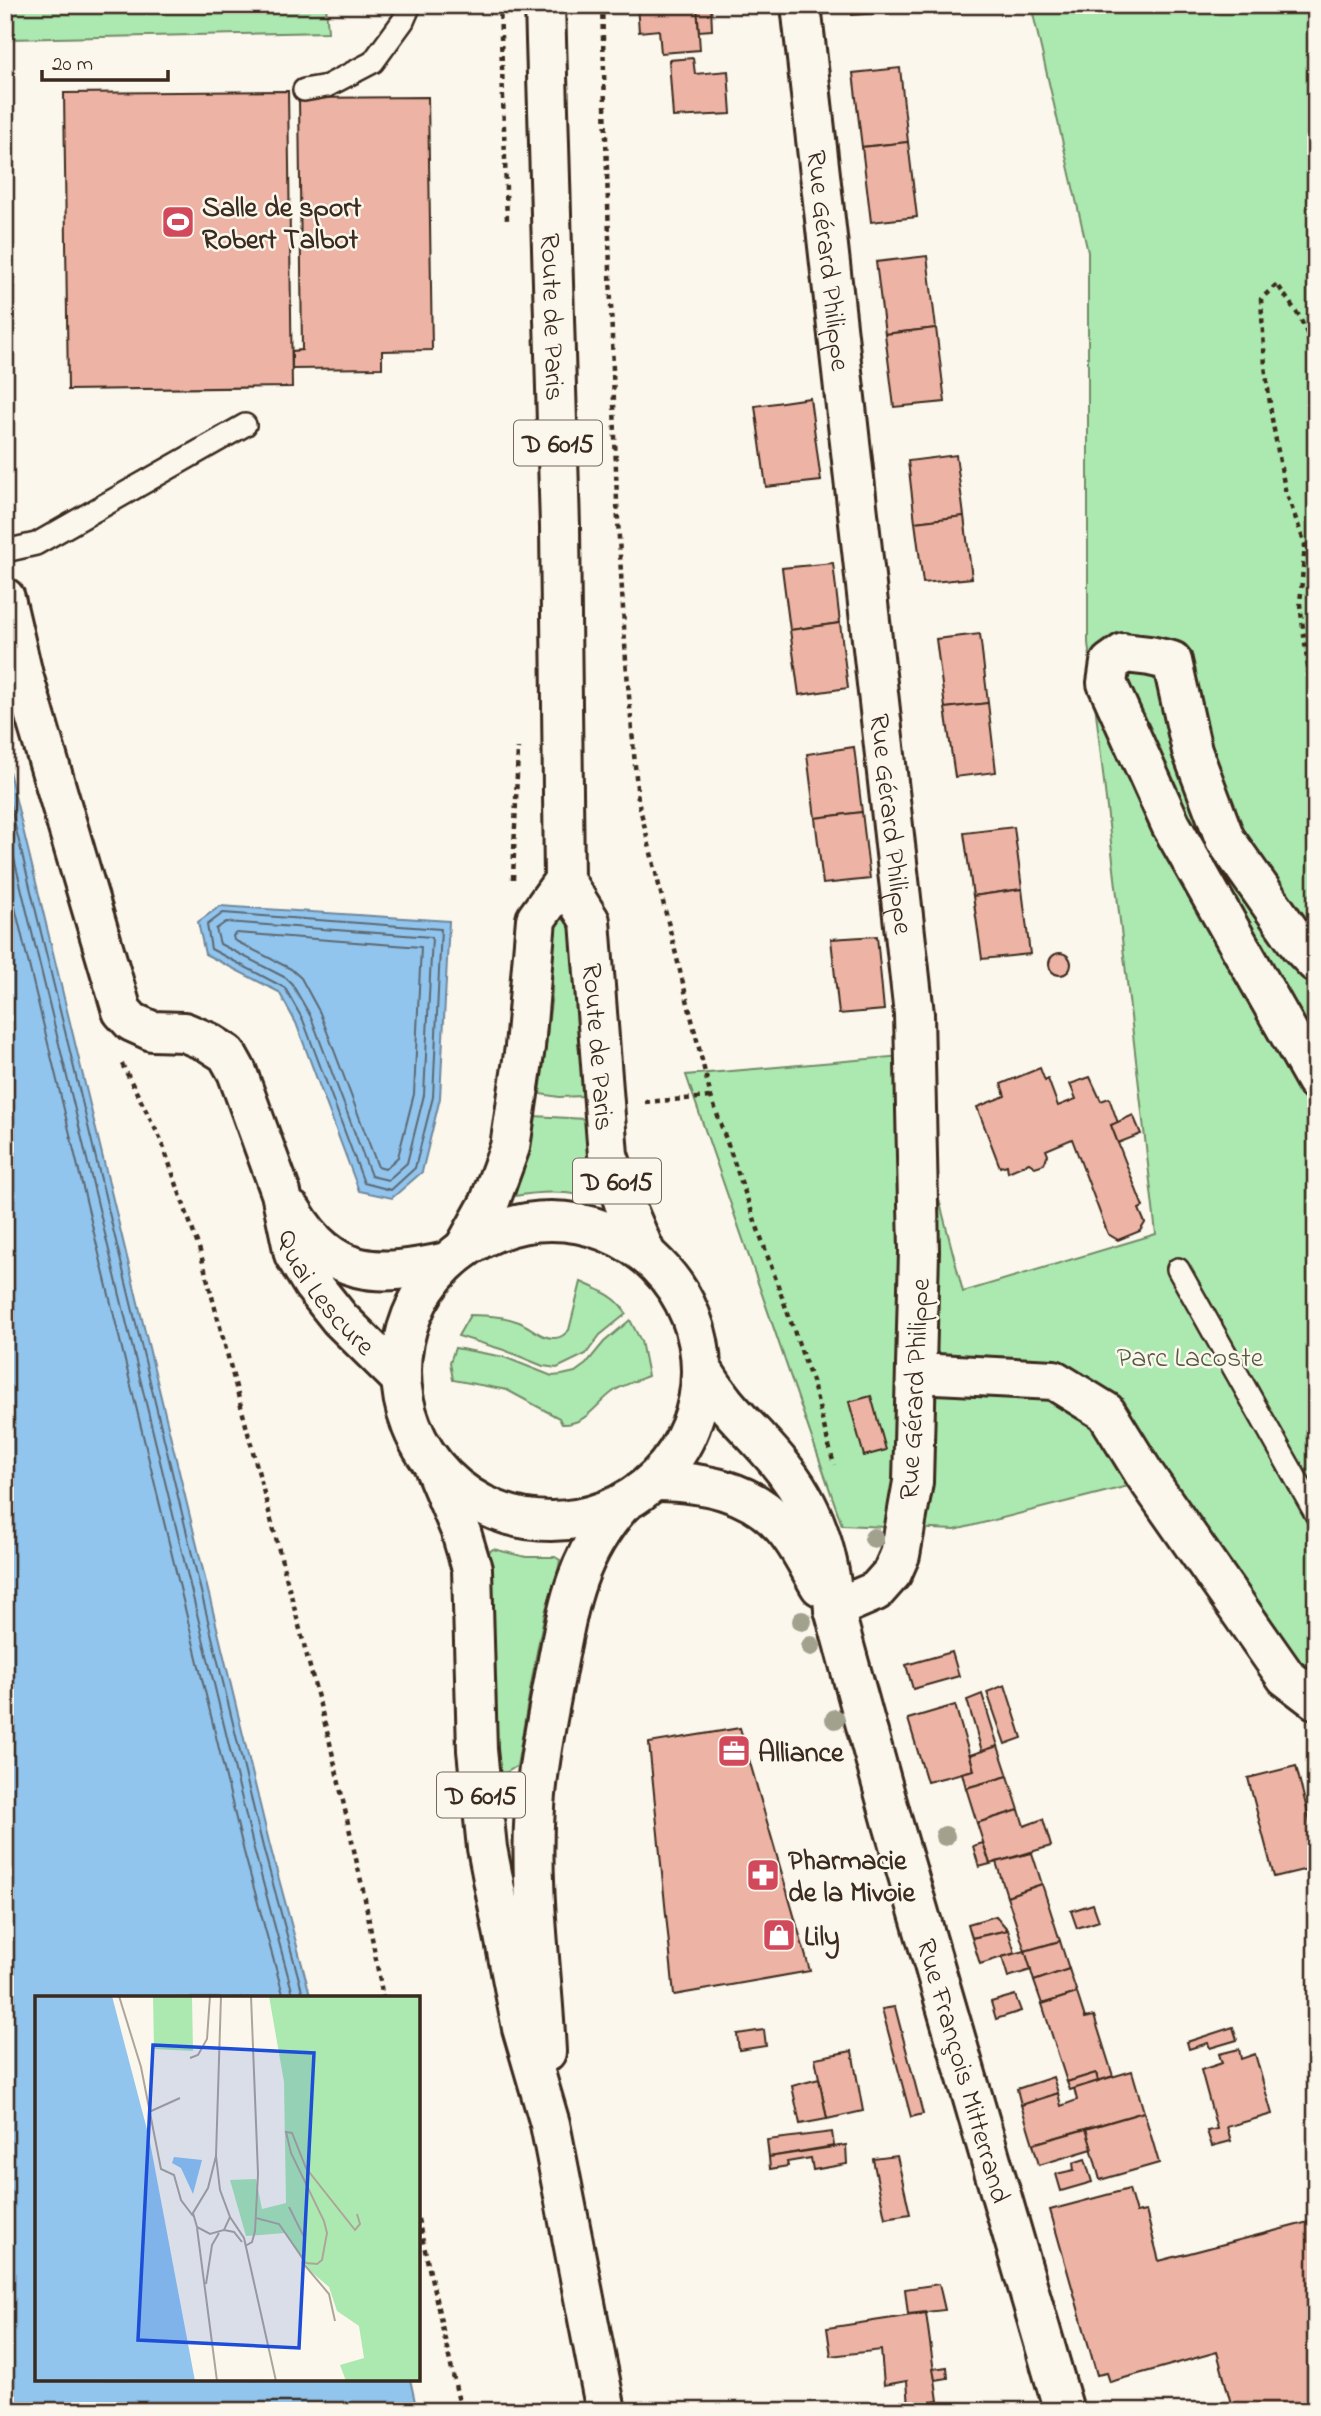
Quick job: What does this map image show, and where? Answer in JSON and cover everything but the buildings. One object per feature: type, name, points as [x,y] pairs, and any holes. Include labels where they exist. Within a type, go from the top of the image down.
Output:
[{"type":"street","name":"Route de Paris","points":[[545,5],[560,527],[564,880],[590,921],[608,1155],[624,1203],[646,1254]]},
{"type":"street","name":"Rue Gérard Philippe","points":[[801,5],[914,1014],[919,1251],[913,1482],[900,1555],[892,1573],[876,1591],[834,1609]]},
{"type":"street","name":"Quai Lescure","points":[[5,598],[23,675],[122,1011],[132,1022],[152,1031],[184,1032],[227,1054],[237,1072],[281,1193],[295,1254],[313,1285],[340,1319],[400,1378]]},
{"type":"street","points":[[1316,963],[1300,946],[1225,839],[1192,751],[1172,662],[1124,653],[1110,663],[1107,683],[1171,825],[1316,1082]]},
{"type":"street","points":[[456,1254],[496,1231],[530,1222],[575,1222],[618,1236],[646,1254],[665,1273],[683,1299],[699,1342],[703,1371],[696,1412],[685,1440],[657,1481],[621,1505],[577,1520],[543,1522],[512,1517],[490,1509],[463,1494],[434,1467],[421,1448],[402,1402],[400,1356],[415,1304],[428,1283],[456,1254],[489,1204],[510,1147],[525,1047],[536,919],[564,880]]},
{"type":"street","name":"Quai Lescure","points":[[281,1193],[313,1240],[324,1252],[344,1263],[371,1271],[405,1271],[456,1254]]},
{"type":"street","name":"Rue François Mitterrand","points":[[703,1371],[725,1403],[788,1474],[824,1542],[834,1609],[893,1824],[1064,2411]]},
{"type":"street","points":[[916,1373],[1054,1380],[1105,1412],[1144,1475],[1286,1677],[1316,1700]]},
{"type":"street","name":"D 6015","points":[[434,1467],[460,1529],[472,1569],[477,1750],[487,1848],[522,2028],[550,2123],[606,2411]]},
{"type":"street","name":"Rue François Mitterrand","points":[[657,1481],[688,1482],[719,1488],[744,1497],[764,1509],[795,1543],[834,1609]]},
{"type":"street","name":"D 6015","points":[[550,2123],[534,1859],[539,1762],[567,1610],[578,1573],[604,1525],[621,1505]]},
{"type":"lane","points":[[304,90],[327,86],[373,62],[403,21],[410,5]]},
{"type":"lane","points":[[5,551],[36,544],[245,425]]},
{"type":"lane","points":[[1178,1269],[1316,1514]]},
{"type":"lane","points":[[1286,1677],[1316,1720]]},
{"type":"path","points":[[500,5],[507,221]]},
{"type":"path","points":[[603,5],[617,503],[626,661],[638,800],[710,1097],[813,1384],[837,1478]]},
{"type":"path","points":[[1316,352],[1299,316],[1277,284],[1261,299],[1265,366],[1286,489],[1305,544],[1300,604],[1310,675],[1316,690]]},
{"type":"path","points":[[513,884],[518,747]]},
{"type":"path","points":[[118,1056],[161,1139],[200,1251],[330,1743],[365,1899],[383,1996]]},
{"type":"path","points":[[641,1102],[710,1097]]},
{"type":"path","points":[[420,2228],[461,2411]]},
{"type":"green space","points":[[7,5],[326,5],[328,32],[9,39]]},
{"type":"green space","name":"Parc Lacoste","points":[[1031,5],[1316,5],[1316,1701],[1160,1478],[955,1530],[842,1525],[686,1075],[902,1056],[963,1292],[1156,1234],[1088,643],[1088,252]]},
{"type":"green space","points":[[557,918],[573,924],[583,1096],[559,1097],[540,1094],[552,993],[553,921]]},
{"type":"green space","points":[[534,1116],[585,1119],[593,1160],[606,1201],[561,1192],[515,1196],[532,1136]]},
{"type":"green space","points":[[581,1282],[613,1298],[626,1314],[600,1335],[586,1354],[557,1368],[543,1366],[504,1350],[458,1336],[470,1315],[507,1318],[546,1337],[561,1337],[569,1330]]},
{"type":"green space","points":[[630,1320],[641,1341],[648,1376],[617,1389],[579,1421],[562,1424],[559,1418],[507,1390],[453,1380],[450,1362],[455,1348],[504,1357],[552,1376],[575,1372]]},
{"type":"green space","points":[[493,1549],[526,1557],[555,1557],[560,1560],[540,1635],[517,1766],[507,1772],[497,1773],[484,1556]]},
{"type":"water","points":[[5,755],[270,1846],[310,1996],[35,1996],[35,2381],[410,2381],[417,2411],[5,2411]]},
{"type":"water","points":[[220,906],[449,921],[440,1098],[422,1172],[392,1198],[359,1191],[296,1023],[279,992],[205,954],[198,922]]},
{"type":"place","name":"Salle de sport Robert Talbot","points":[[178,222]]},
{"type":"place","name":"Alliance","points":[[734,1751]]},
{"type":"place","name":"Pharmacie de la Mivoie","points":[[763,1875]]},
{"type":"place","name":"Lily","points":[[779,1935]]}]
